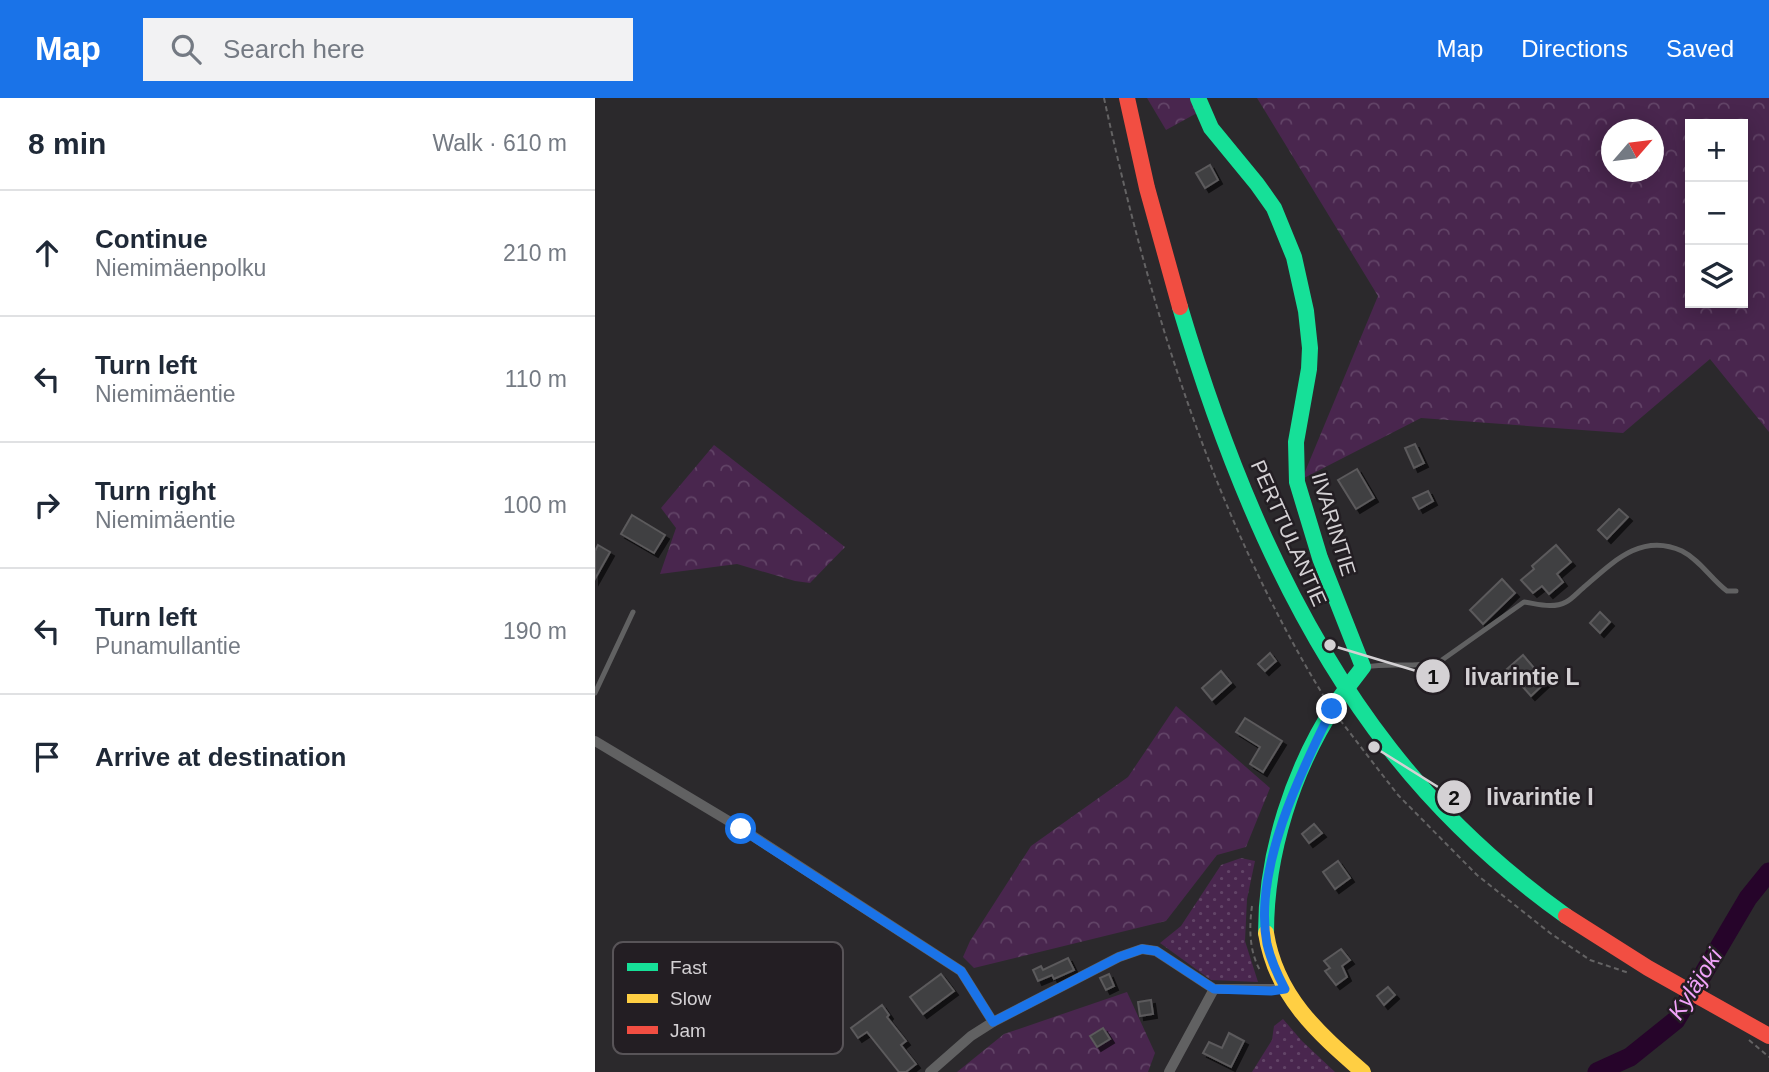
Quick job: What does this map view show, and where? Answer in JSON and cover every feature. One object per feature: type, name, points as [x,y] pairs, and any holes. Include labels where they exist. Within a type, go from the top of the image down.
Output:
[{"type":"street","name":"PERTTULANTIE","points":[[1127,98],[1156,225],[1184,322],[1217,420],[1252,509],[1285,582],[1346,690],[1408,771],[1446,814],[1535,894],[1594,935],[1769,1036]]},
{"type":"street","name":"IIVARINTIE","points":[[1198,98],[1203,117],[1215,139],[1246,169],[1266,195],[1279,216],[1288,240],[1303,296],[1310,355],[1295,471],[1301,502],[1350,640],[1363,667]]},
{"type":"street","points":[[1363,667],[1332,709],[1294,790],[1283,823],[1265,906],[1267,942],[1278,990],[1363,1072]]},
{"type":"street","points":[[595,740],[741,829],[961,971],[993,1022]]},
{"type":"street","points":[[930,1072],[971,1036],[993,1022],[1119,957],[1142,949],[1156,951],[1214,989],[1278,990]]},
{"type":"street","points":[[1170,1072],[1214,989]]},
{"type":"lane","points":[[1363,667],[1379,664],[1427,665],[1441,660],[1524,601],[1552,606],[1568,601],[1628,551],[1643,545],[1683,551],[1719,585],[1727,591],[1736,591]]},
{"type":"lane","points":[[595,693],[633,612]]},
{"type":"path","points":[[1365,755],[1374,747]]},
{"type":"path","points":[[1253,897],[1250,918],[1252,949],[1257,967],[1278,990]]},
{"type":"green space","points":[[1147,98],[1193,98],[1197,113],[1166,130]]},
{"type":"green space","points":[[1257,98],[1769,98],[1769,432],[1710,359],[1623,433],[1421,418],[1302,479],[1378,296]]},
{"type":"green space","points":[[714,445],[845,547],[810,583],[737,564],[660,574],[676,528],[661,508]]},
{"type":"green space","points":[[1176,706],[1270,788],[1246,847],[1217,855],[1166,921],[974,968],[963,957],[970,941],[1031,846],[1128,777]]},
{"type":"green space","points":[[1241,858],[1255,861],[1247,899],[1245,941],[1258,982],[1211,980],[1160,943],[1181,926],[1221,865]]},
{"type":"green space","points":[[1127,992],[1155,1053],[1148,1072],[957,1072],[1004,1034]]},
{"type":"green space","points":[[1283,1019],[1335,1072],[1252,1072],[1272,1040],[1274,1026]]},
{"type":"building","points":[[1210,165],[1218,180],[1205,188],[1196,173]]},
{"type":"building","points":[[1415,444],[1424,463],[1414,468],[1405,448]]},
{"type":"building","points":[[1357,469],[1374,498],[1356,509],[1338,480]]},
{"type":"building","points":[[1428,491],[1433,501],[1419,509],[1413,498]]},
{"type":"building","points":[[1619,509],[1628,517],[1607,539],[1598,530]]},
{"type":"building","points":[[632,515],[665,535],[654,553],[621,534]]},
{"type":"building","points":[[598,545],[610,552],[595,579],[595,551]]},
{"type":"building","points":[[1556,545],[1571,562],[1557,574],[1563,582],[1549,594],[1542,586],[1533,593],[1521,580],[1534,569],[1532,566]]},
{"type":"building","points":[[1502,579],[1515,593],[1483,624],[1470,610]]},
{"type":"building","points":[[1600,612],[1610,622],[1600,633],[1590,623]]},
{"type":"building","points":[[1270,653],[1276,661],[1265,671],[1258,664]]},
{"type":"building","points":[[1523,655],[1546,682],[1531,696],[1507,669]]},
{"type":"building","points":[[1221,671],[1231,683],[1212,700],[1202,688]]},
{"type":"building","points":[[1245,718],[1282,741],[1263,772],[1250,764],[1260,747],[1236,732]]},
{"type":"building","points":[[1314,824],[1322,833],[1309,843],[1302,834]]},
{"type":"building","points":[[1338,861],[1350,878],[1335,889],[1323,872]]},
{"type":"building","points":[[1341,949],[1350,960],[1342,966],[1347,977],[1336,985],[1325,971],[1330,968],[1324,961]]},
{"type":"building","points":[[1068,958],[1074,970],[1054,979],[1052,975],[1038,981],[1033,970],[1041,966],[1043,970]]},
{"type":"building","points":[[941,974],[954,991],[923,1014],[910,997]]},
{"type":"building","points":[[1109,974],[1114,986],[1106,990],[1100,978]]},
{"type":"building","points":[[1388,987],[1395,995],[1384,1005],[1377,996]]},
{"type":"building","points":[[1151,1000],[1153,1014],[1140,1016],[1138,1002]]},
{"type":"building","points":[[882,1005],[889,1015],[887,1017],[906,1041],[901,1045],[916,1064],[906,1072],[899,1072],[867,1032],[858,1038],[851,1028]]},
{"type":"building","points":[[1103,1028],[1110,1039],[1097,1047],[1090,1036]]},
{"type":"building","points":[[1229,1033],[1244,1041],[1231,1067],[1203,1053],[1209,1042],[1222,1048]]},
{"type":"waterway","name":"Kyläjoki","points":[[1597,1072],[1630,1057],[1676,1020],[1748,898],[1769,872]]},
{"type":"traffic: fast","points":[[1198,98],[1211,128],[1274,208],[1294,257],[1306,311],[1310,348],[1309,369],[1296,442],[1297,482],[1320,558],[1363,667],[1321,728],[1295,783],[1277,842],[1271,873],[1266,933]]},
{"type":"traffic: fast","points":[[1180,307],[1240,481],[1292,594],[1321,648],[1390,749],[1450,818],[1494,859],[1566,916]]},
{"type":"traffic: slow","points":[[1266,933],[1271,955],[1289,994],[1315,1027],[1363,1072]]},
{"type":"traffic: jam","points":[[1127,98],[1147,188],[1180,307]]},
{"type":"traffic: jam","points":[[1566,916],[1648,968],[1769,1036]]},
{"type":"place","name":"Iivarintie L","points":[[1330,645]]},
{"type":"place","name":"Iivarintie I","points":[[1374,747]]},
{"type":"route","points":[[741,829],[961,971],[993,1022],[1119,957],[1142,949],[1156,951],[1214,989],[1285,989],[1272,963],[1267,942],[1265,906],[1269,881],[1276,845],[1294,790],[1332,709]]}]
